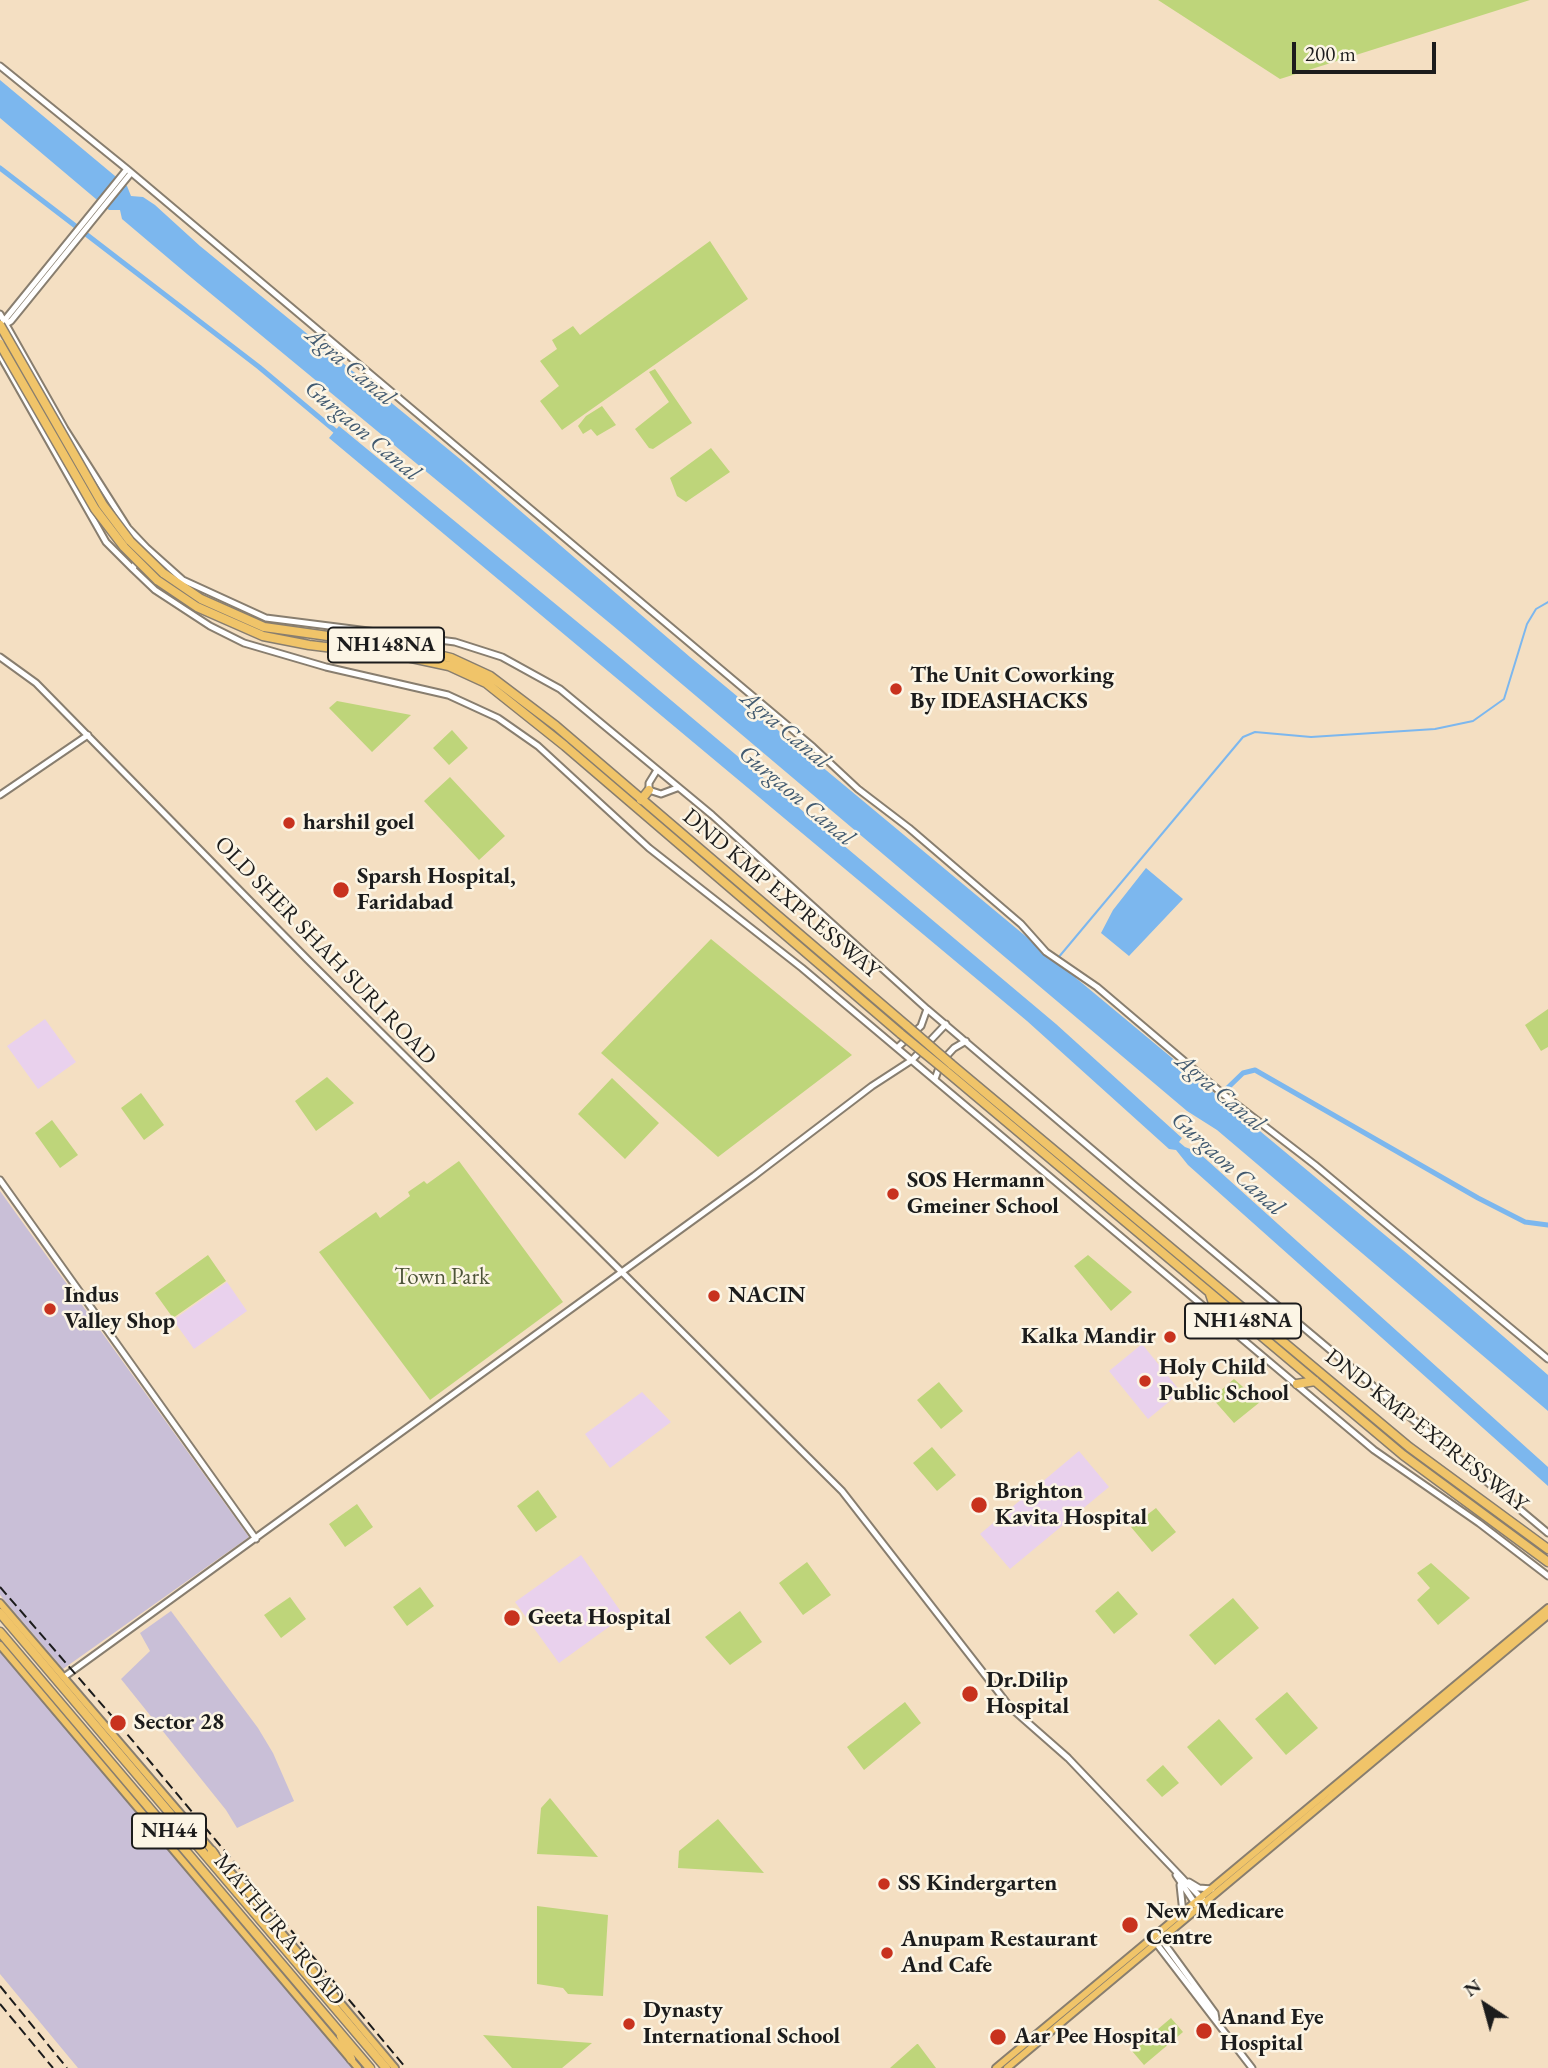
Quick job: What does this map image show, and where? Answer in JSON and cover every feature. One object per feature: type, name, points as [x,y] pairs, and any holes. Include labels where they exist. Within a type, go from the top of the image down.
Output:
[{"type":"highway","name":"DND KMP EXPRESSWAY","points":[[2,323],[112,518],[163,573],[199,603],[264,626],[406,647],[471,666],[516,694],[904,1030]]},
{"type":"highway","name":"DND KMP EXPRESSWAY","points":[[0,344],[106,527],[157,580],[263,636],[309,645],[417,659],[449,666],[486,683],[1409,1447],[1548,1549]]},
{"type":"highway","points":[[641,800],[649,790]]},
{"type":"highway","name":"DND KMP EXPRESSWAY","points":[[948,1067],[1209,1293],[1403,1455],[1548,1562]]},
{"type":"highway","points":[[1209,1293],[1217,1318]]},
{"type":"highway","points":[[1297,1384],[1315,1381]]},
{"type":"highway","name":"NH44","points":[[0,1613],[243,1899]]},
{"type":"highway","name":"MATHURA ROAD","points":[[0,1632],[338,2030]]},
{"type":"highway","points":[[212,1851],[243,1899]]},
{"type":"highway","name":"MATHURA ROAD","points":[[243,1899],[386,2068]]},
{"type":"highway","points":[[338,2030],[351,2059]]},
{"type":"highway","name":"NH44","points":[[338,2030],[370,2068]]},
{"type":"main road","points":[[0,1603],[395,2068]]},
{"type":"main road","points":[[996,2068],[1158,1940],[1183,1913],[1200,1903],[1213,1889],[1548,1608]]},
{"type":"main road","points":[[1007,2068],[1200,1903],[1548,1615]]},
{"type":"main road","points":[[0,1644],[358,2068]]},
{"type":"street","points":[[0,66],[129,171],[813,747],[861,791],[990,897],[1046,951],[1097,987],[1220,1092],[1335,1181],[1548,1359]]},
{"type":"street","points":[[129,171],[2,323],[128,528],[146,547],[183,580],[266,618],[455,642],[502,657],[560,689],[712,815],[927,1009],[1548,1532]]},
{"type":"street","points":[[0,355],[106,542],[181,609],[244,643],[326,667],[428,688],[467,702],[498,718],[538,746],[649,848],[935,1079],[1374,1450],[1479,1522],[1548,1576]]},
{"type":"street","points":[[134,569],[146,547]]},
{"type":"street","name":"OLD SHER SHAH SURI ROAD","points":[[0,657],[36,683],[318,970],[842,1490],[1010,1707],[1068,1758],[1175,1872],[1200,1903]]},
{"type":"street","points":[[0,795],[88,735]]},
{"type":"street","points":[[657,770],[649,783],[649,790],[661,794],[677,788]]},
{"type":"street","points":[[897,1048],[921,1027],[927,1009]]},
{"type":"street","points":[[64,1677],[623,1272],[850,1102],[912,1060],[946,1024]]},
{"type":"street","points":[[935,1079],[941,1062],[954,1048],[966,1041]]},
{"type":"street","points":[[0,1180],[256,1539]]},
{"type":"street","points":[[1183,1913],[1181,1880],[1199,1888],[1213,1889]]},
{"type":"street","points":[[1158,1940],[1215,2013],[1216,2019],[1252,2068]]},
{"type":"shaded area","points":[[45,1019],[76,1062],[38,1089],[7,1046]]},
{"type":"shaded area","points":[[0,1191],[249,1537],[63,1669],[0,1595]]},
{"type":"shaded area","points":[[227,1282],[247,1311],[194,1349],[173,1320]]},
{"type":"shaded area","name":"Holy Child Public School","points":[[1142,1344],[1181,1392],[1148,1419],[1109,1371]]},
{"type":"shaded area","points":[[642,1392],[671,1422],[610,1468],[585,1434]]},
{"type":"shaded area","points":[[1079,1451],[1109,1487],[1010,1569],[980,1534]]},
{"type":"shaded area","points":[[581,1555],[624,1616],[559,1663],[515,1602]]},
{"type":"shaded area","points":[[171,1611],[258,1728],[273,1753],[294,1801],[237,1828],[226,1810],[121,1679],[150,1651],[140,1633]]},
{"type":"shaded area","points":[[0,1642],[359,2068],[78,2068],[0,1974]]},
{"type":"green space","points":[[1158,0],[1530,0],[1280,79]]},
{"type":"green space","points":[[710,241],[748,299],[562,430],[540,401],[559,386],[540,361],[557,349],[552,340],[573,326],[580,335]]},
{"type":"green space","points":[[655,369],[692,423],[653,449],[649,448],[635,429],[669,402],[649,372]]},
{"type":"green space","points":[[602,406],[616,425],[597,436],[591,429],[583,434],[578,426],[586,416]]},
{"type":"green space","points":[[711,448],[730,472],[686,502],[677,496],[670,478]]},
{"type":"green space","points":[[337,701],[411,715],[372,752],[329,708]]},
{"type":"green space","points":[[452,730],[468,748],[449,765],[433,748]]},
{"type":"green space","points":[[450,777],[505,836],[479,860],[424,801]]},
{"type":"green space","points":[[711,939],[852,1055],[718,1157],[601,1053]]},
{"type":"green space","points":[[1548,1009],[1548,1047],[1541,1051],[1525,1025]]},
{"type":"green space","points":[[327,1077],[354,1103],[316,1131],[295,1101]]},
{"type":"green space","points":[[612,1078],[659,1123],[625,1159],[578,1114]]},
{"type":"green space","points":[[141,1093],[164,1125],[144,1140],[121,1108]]},
{"type":"green space","points":[[52,1120],[78,1155],[60,1168],[35,1133]]},
{"type":"green space","name":"Town Park","points":[[459,1161],[563,1302],[430,1400],[319,1252],[376,1212],[380,1218],[410,1196],[408,1192],[424,1181],[427,1184]]},
{"type":"green space","points":[[208,1255],[226,1281],[173,1318],[155,1293]]},
{"type":"green space","points":[[1088,1255],[1132,1292],[1111,1311],[1074,1266]]},
{"type":"green space","points":[[1234,1379],[1260,1402],[1234,1423],[1212,1398]]},
{"type":"green space","points":[[939,1382],[963,1411],[941,1429],[917,1400]]},
{"type":"green space","points":[[932,1447],[956,1475],[937,1491],[913,1463]]},
{"type":"green space","points":[[538,1490],[557,1517],[536,1532],[517,1506]]},
{"type":"green space","points":[[357,1504],[373,1527],[345,1547],[329,1524]]},
{"type":"green space","points":[[1156,1508],[1176,1532],[1152,1552],[1131,1527]]},
{"type":"green space","points":[[807,1562],[831,1595],[803,1615],[779,1583]]},
{"type":"green space","points":[[1431,1563],[1470,1598],[1438,1625],[1417,1600],[1430,1588],[1417,1573]]},
{"type":"green space","points":[[420,1587],[434,1606],[407,1626],[393,1607]]},
{"type":"green space","points":[[1118,1591],[1138,1614],[1114,1634],[1095,1611]]},
{"type":"green space","points":[[290,1597],[306,1619],[281,1638],[264,1615]]},
{"type":"green space","points":[[1233,1598],[1259,1628],[1215,1665],[1189,1635]]},
{"type":"green space","points":[[740,1611],[762,1642],[730,1665],[705,1637]]},
{"type":"green space","points":[[1287,1692],[1318,1728],[1286,1755],[1255,1719]]},
{"type":"green space","points":[[905,1702],[921,1723],[864,1770],[847,1747]]},
{"type":"green space","points":[[1219,1719],[1253,1758],[1221,1786],[1187,1747]]},
{"type":"green space","points":[[1163,1765],[1179,1783],[1162,1797],[1146,1780]]},
{"type":"green space","points":[[550,1798],[598,1857],[537,1854],[541,1808]]},
{"type":"green space","points":[[718,1819],[764,1873],[678,1868],[679,1851]]},
{"type":"green space","points":[[537,1906],[608,1915],[603,1996],[568,1994],[563,1988],[537,1984]]},
{"type":"green space","points":[[1171,2018],[1183,2032],[1144,2065],[1132,2051]]},
{"type":"green space","points":[[483,2035],[592,2043],[562,2068],[512,2068]]},
{"type":"green space","points":[[917,2044],[936,2068],[890,2068]]},
{"type":"water","points":[[0,80],[127,186],[131,196],[143,197],[155,205],[200,246],[460,459],[690,657],[1415,1260],[1548,1375],[1548,1411],[1217,1130],[1187,1111],[612,625],[187,274],[122,219],[120,210],[109,210],[0,118]]},
{"type":"water","points":[[339,426],[609,648],[1056,1024],[1182,1138],[1179,1142],[1198,1152],[1548,1467],[1548,1486],[1188,1165],[1176,1150],[1169,1149],[1027,1021],[329,438]]},
{"type":"water","points":[[1146,868],[1183,899],[1129,956],[1101,933],[1113,910]]},
{"type":"waterway","name":"Gurgaon Canal","points":[[0,168],[259,367],[339,434]]},
{"type":"waterway","points":[[1058,958],[1243,737],[1255,732],[1311,737],[1435,729],[1473,721],[1504,699],[1527,624],[1536,609],[1548,602]]},
{"type":"waterway","name":"Agra Canal","points":[[1214,1101],[1243,1073],[1255,1070],[1478,1198],[1525,1222],[1548,1225]]},
{"type":"railway","points":[[0,1587],[117,1722],[406,2068]]},
{"type":"railway","points":[[0,1986],[67,2068]]},
{"type":"railway","points":[[0,2004],[53,2068]]},
{"type":"place","name":"The Unit Coworking By IDEASHACKS","points":[[896,689]]},
{"type":"place","name":"harshil goel","points":[[289,823]]},
{"type":"place","name":"Sparsh Hospital, Faridabad","points":[[341,890]]},
{"type":"place","name":"SOS Hermann Gmeiner School","points":[[893,1194]]},
{"type":"place","name":"NACIN","points":[[714,1296]]},
{"type":"place","name":"Indus Valley Shop","points":[[50,1309]]},
{"type":"place","name":"Kalka Mandir","points":[[1170,1337]]},
{"type":"place","name":"Holy Child Public School","points":[[1145,1381]]},
{"type":"place","name":"Brighton Kavita Hospital","points":[[979,1505]]},
{"type":"place","name":"Geeta Hospital","points":[[512,1618]]},
{"type":"place","name":"Dr.Dilip Hospital","points":[[970,1694]]},
{"type":"place","name":"Sector 28","points":[[118,1723]]},
{"type":"place","name":"SS Kindergarten","points":[[884,1884]]},
{"type":"place","name":"New Medicare Centre","points":[[1130,1925]]},
{"type":"place","name":"Anupam Restaurant And Cafe","points":[[887,1953]]},
{"type":"place","name":"Dynasty International School","points":[[629,2024]]},
{"type":"place","name":"Anand Eye Hospital","points":[[1204,2031]]},
{"type":"place","name":"Aar Pee Hospital","points":[[998,2037]]}]
